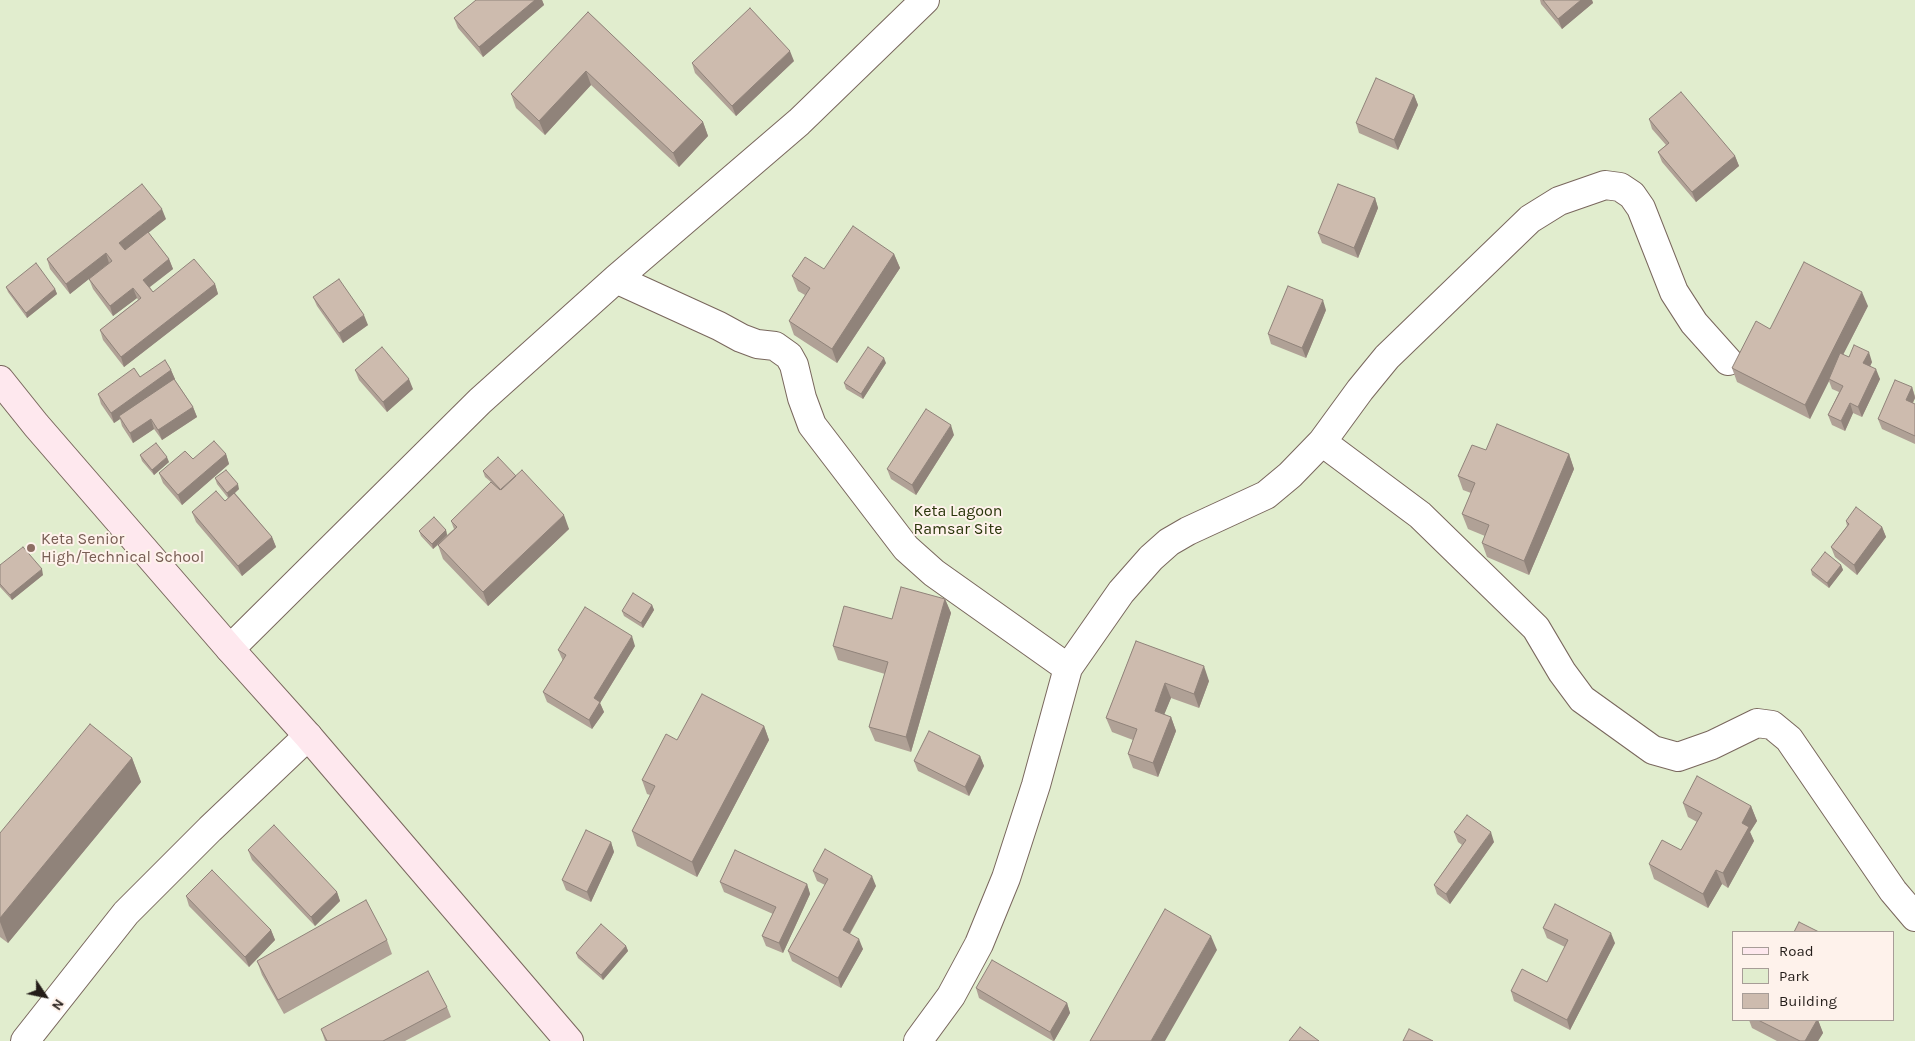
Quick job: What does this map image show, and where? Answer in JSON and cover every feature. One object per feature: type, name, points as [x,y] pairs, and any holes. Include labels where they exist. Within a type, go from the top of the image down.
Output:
[{"type":"main road","points":[[0,380],[36,425],[308,736],[569,1041]]},
{"type":"street","points":[[230,649],[480,401],[616,279],[799,122],[925,0]]},
{"type":"street","points":[[918,1041],[950,996],[979,944],[1006,878],[1036,785],[1068,668],[1121,592],[1151,558],[1188,530],[1266,495],[1290,475],[1322,442],[1387,357],[1530,219],[1559,201],[1605,185],[1620,187],[1632,195],[1641,208],[1674,292],[1694,323],[1728,361]]},
{"type":"street","points":[[616,279],[741,338],[756,344],[775,346],[785,352],[794,365],[802,398],[812,424],[906,548],[934,573],[1068,668]]},
{"type":"street","points":[[1322,442],[1420,515],[1536,628],[1562,672],[1582,699],[1652,750],[1678,757],[1712,745],[1757,723],[1772,725],[1789,739],[1893,891],[1915,917]]},
{"type":"street","points":[[25,1041],[126,914],[210,829],[308,736]]},
{"type":"green space","name":"Keta Lagoon Ramsar Site","points":[[0,0],[1915,0],[1915,1041],[0,1041]]},
{"type":"building","points":[[476,0],[535,0],[479,47],[454,18]]},
{"type":"building","points":[[1543,0],[1581,0],[1558,19]]},
{"type":"building","points":[[750,8],[790,51],[732,106],[692,63]]},
{"type":"building","points":[[588,12],[703,122],[673,153],[586,71],[539,121],[511,94]]},
{"type":"building","points":[[1376,78],[1414,95],[1394,140],[1356,123]]},
{"type":"building","points":[[1681,92],[1735,156],[1692,192],[1658,152],[1669,143],[1649,119]]},
{"type":"building","points":[[142,184],[162,209],[119,243],[125,250],[148,232],[169,259],[143,280],[153,292],[194,259],[215,284],[121,357],[100,330],[141,298],[133,288],[110,306],[89,279],[112,261],[106,253],[66,284],[47,259]]},
{"type":"building","points":[[1338,184],[1375,198],[1354,248],[1318,233]]},
{"type":"building","points":[[853,226],[894,254],[832,349],[789,321],[810,288],[792,276],[805,257],[824,269]]},
{"type":"building","points":[[1804,262],[1862,292],[1805,405],[1732,368],[1756,321],[1770,329]]},
{"type":"building","points":[[36,263],[55,289],[26,313],[6,287]]},
{"type":"building","points":[[339,279],[364,315],[339,333],[313,297]]},
{"type":"building","points":[[1288,286],[1323,300],[1302,348],[1268,334]]},
{"type":"building","points":[[1854,345],[1869,352],[1863,363],[1876,369],[1858,407],[1850,403],[1841,421],[1828,415],[1843,386],[1829,379],[1840,353],[1849,357]]},
{"type":"building","points":[[382,347],[409,379],[383,402],[355,370]]},
{"type":"building","points":[[868,347],[884,358],[861,394],[844,383]]},
{"type":"building","points":[[165,360],[171,370],[111,413],[98,394],[134,368],[140,377]]},
{"type":"building","points":[[174,379],[193,407],[158,430],[151,419],[130,433],[119,416]]},
{"type":"building","points":[[1895,380],[1912,387],[1906,400],[1915,404],[1915,436],[1878,419]]},
{"type":"building","points":[[926,409],[951,425],[912,485],[887,469]]},
{"type":"building","points":[[1497,424],[1569,454],[1524,561],[1482,543],[1489,525],[1462,514],[1475,483],[1458,476],[1472,445],[1486,450]]},
{"type":"building","points":[[214,441],[226,454],[178,495],[159,473],[185,451],[193,459]]},
{"type":"building","points":[[156,443],[167,457],[152,470],[140,455]]},
{"type":"building","points":[[498,457],[516,476],[501,490],[483,471]]},
{"type":"building","points":[[226,470],[238,484],[227,493],[215,478]]},
{"type":"building","points":[[522,470],[564,515],[483,592],[438,545],[457,527],[451,521],[491,482],[500,490]]},
{"type":"building","points":[[216,491],[225,501],[234,493],[272,537],[238,566],[192,512]]},
{"type":"building","points":[[1856,507],[1882,527],[1854,565],[1831,547],[1849,524],[1846,521]]},
{"type":"building","points":[[434,517],[446,530],[432,544],[419,531]]},
{"type":"building","points":[[23,547],[42,569],[10,595],[0,584],[0,565]]},
{"type":"building","points":[[1825,552],[1841,565],[1827,583],[1811,570]]},
{"type":"building","points":[[901,587],[945,599],[906,737],[869,727],[888,662],[833,646],[844,606],[892,619]]},
{"type":"building","points":[[633,593],[652,605],[641,623],[622,611]]},
{"type":"building","points":[[585,607],[632,636],[594,698],[600,702],[589,720],[543,692],[566,655],[558,650]]},
{"type":"building","points":[[1136,641],[1204,666],[1194,694],[1165,683],[1155,711],[1171,717],[1153,763],[1128,754],[1137,729],[1106,718]]},
{"type":"building","points":[[702,694],[764,726],[692,862],[632,831],[655,786],[642,780],[666,734],[677,740]]},
{"type":"building","points":[[90,724],[132,758],[0,918],[0,833]]},
{"type":"building","points":[[929,731],[980,756],[965,787],[914,761]]},
{"type":"building","points":[[1697,776],[1751,806],[1742,823],[1749,827],[1723,873],[1716,870],[1703,894],[1649,864],[1662,840],[1681,850],[1702,813],[1683,803]]},
{"type":"building","points":[[1467,815],[1491,832],[1446,894],[1434,885],[1466,840],[1454,832]]},
{"type":"building","points":[[274,825],[337,892],[311,917],[248,850]]},
{"type":"building","points":[[586,830],[611,842],[587,892],[562,880]]},
{"type":"building","points":[[825,849],[872,876],[843,930],[859,939],[838,978],[788,951],[828,879],[813,871]]},
{"type":"building","points":[[735,850],[807,884],[779,943],[762,936],[776,907],[720,882]]},
{"type":"building","points":[[212,870],[271,930],[245,957],[186,896]]},
{"type":"building","points":[[366,900],[387,940],[278,1000],[257,961]]},
{"type":"building","points":[[1555,904],[1611,933],[1567,1020],[1511,991],[1522,969],[1547,982],[1568,940],[1543,928]]},
{"type":"building","points":[[1165,909],[1211,936],[1151,1041],[1090,1041]]},
{"type":"building","points":[[1799,922],[1817,931],[1794,931]]},
{"type":"building","points":[[601,924],[626,946],[601,975],[576,953]]},
{"type":"building","points":[[992,960],[1067,1003],[1050,1032],[976,988]]},
{"type":"building","points":[[428,971],[447,1007],[383,1041],[327,1041],[321,1029]]},
{"type":"building","points":[[1760,1021],[1816,1021],[1805,1041],[1800,1041]]},
{"type":"building","points":[[1300,1027],[1319,1041],[1289,1041]]},
{"type":"building","points":[[1409,1029],[1433,1041],[1403,1041]]},
{"type":"place","name":"Keta Senior High/Technical School","points":[[31,548]]}]
